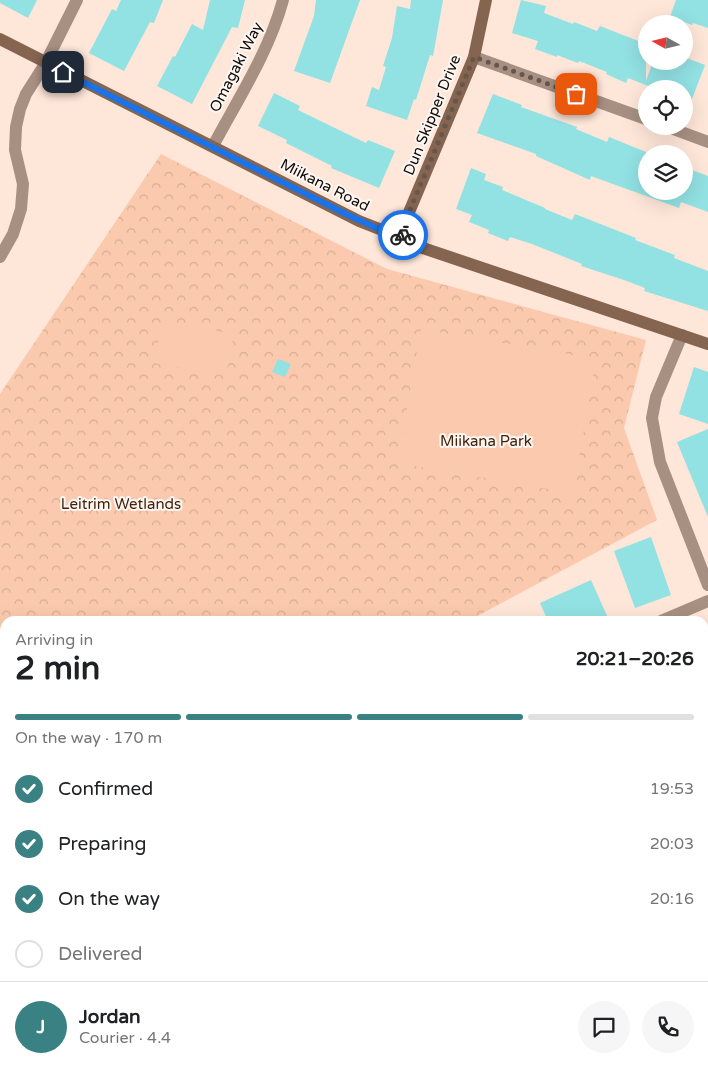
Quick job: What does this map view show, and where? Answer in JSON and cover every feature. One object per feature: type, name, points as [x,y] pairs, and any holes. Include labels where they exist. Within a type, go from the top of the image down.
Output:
[{"type":"street","points":[[0,257],[13,234],[21,209],[23,184],[15,150],[16,127],[20,109],[26,94],[46,64],[77,0]]},
{"type":"street","name":"Omagaki Way","points":[[213,146],[261,58],[279,15],[283,0]]},
{"type":"street","name":"Dun Skipper Drive","points":[[402,240],[407,217],[474,57],[486,0]]},
{"type":"street","name":"Miikana Road","points":[[0,39],[359,221],[402,240],[708,344]]},
{"type":"street","points":[[474,57],[638,116]]},
{"type":"street","points":[[689,135],[708,142]]},
{"type":"street","points":[[682,335],[656,397],[652,418],[660,462],[708,585]]},
{"type":"street","points":[[673,616],[708,602]]},
{"type":"green space","name":"Miikana Park","points":[[161,154],[387,269],[646,340],[624,428],[657,520],[477,616],[0,616],[0,394]]},
{"type":"green space","points":[[162,320],[234,334],[226,376],[154,363]]},
{"type":"green space","points":[[421,329],[596,359],[573,493],[397,463]]},
{"type":"building","points":[[0,0],[37,0],[28,18],[0,3]]},
{"type":"building","points":[[121,0],[163,0],[154,23],[150,22],[124,71],[89,53],[112,9],[116,11]]},
{"type":"building","points":[[210,0],[245,0],[238,28],[232,27],[192,104],[157,86],[192,24],[203,30]]},
{"type":"building","points":[[316,0],[360,0],[330,83],[294,71],[314,16]]},
{"type":"building","points":[[411,0],[443,0],[433,56],[430,55],[416,100],[414,99],[407,120],[366,106],[372,87],[379,90],[386,67],[383,66],[392,38],[397,6],[410,9]]},
{"type":"building","points":[[521,0],[546,6],[544,13],[573,24],[574,22],[597,31],[600,26],[638,41],[638,70],[646,70],[646,80],[638,80],[638,82],[628,78],[626,83],[606,74],[607,72],[579,61],[578,63],[535,49],[538,41],[512,33]]},
{"type":"building","points":[[676,0],[708,0],[708,28],[693,23],[693,15],[671,15]]},
{"type":"building","points":[[693,60],[705,65],[693,96],[693,80],[646,80],[650,70],[693,70]]},
{"type":"building","points":[[274,93],[300,106],[298,110],[366,143],[368,140],[395,151],[379,188],[331,168],[332,166],[286,143],[287,140],[258,126]]},
{"type":"building","points":[[493,94],[522,105],[521,107],[577,127],[576,129],[607,142],[609,137],[638,149],[638,193],[591,176],[590,180],[536,156],[536,154],[477,133]]},
{"type":"building","points":[[471,168],[486,174],[484,180],[503,187],[502,190],[545,209],[572,220],[575,214],[636,238],[635,240],[675,255],[674,258],[708,271],[708,311],[644,291],[645,288],[581,266],[582,264],[532,244],[510,237],[508,241],[488,233],[489,230],[469,222],[472,215],[456,209]]},
{"type":"building","points":[[693,170],[708,176],[708,212],[681,202],[679,208],[657,200],[693,200]]},
{"type":"building","points":[[278,359],[291,364],[285,377],[272,372]]},
{"type":"building","points":[[694,367],[708,372],[708,424],[679,414]]},
{"type":"building","points":[[708,429],[708,517],[677,442]]},
{"type":"building","points":[[651,537],[671,595],[635,608],[614,551]]},
{"type":"building","points":[[591,580],[607,616],[546,616],[540,603]]},
{"type":"way so far","points":[[403,235],[407,217],[474,57],[576,94]]},
{"type":"route","points":[[63,72],[359,221],[402,240],[403,235]]},
{"type":"park label","name":"Leitrim Wetlands","points":[[121,504]]}]
